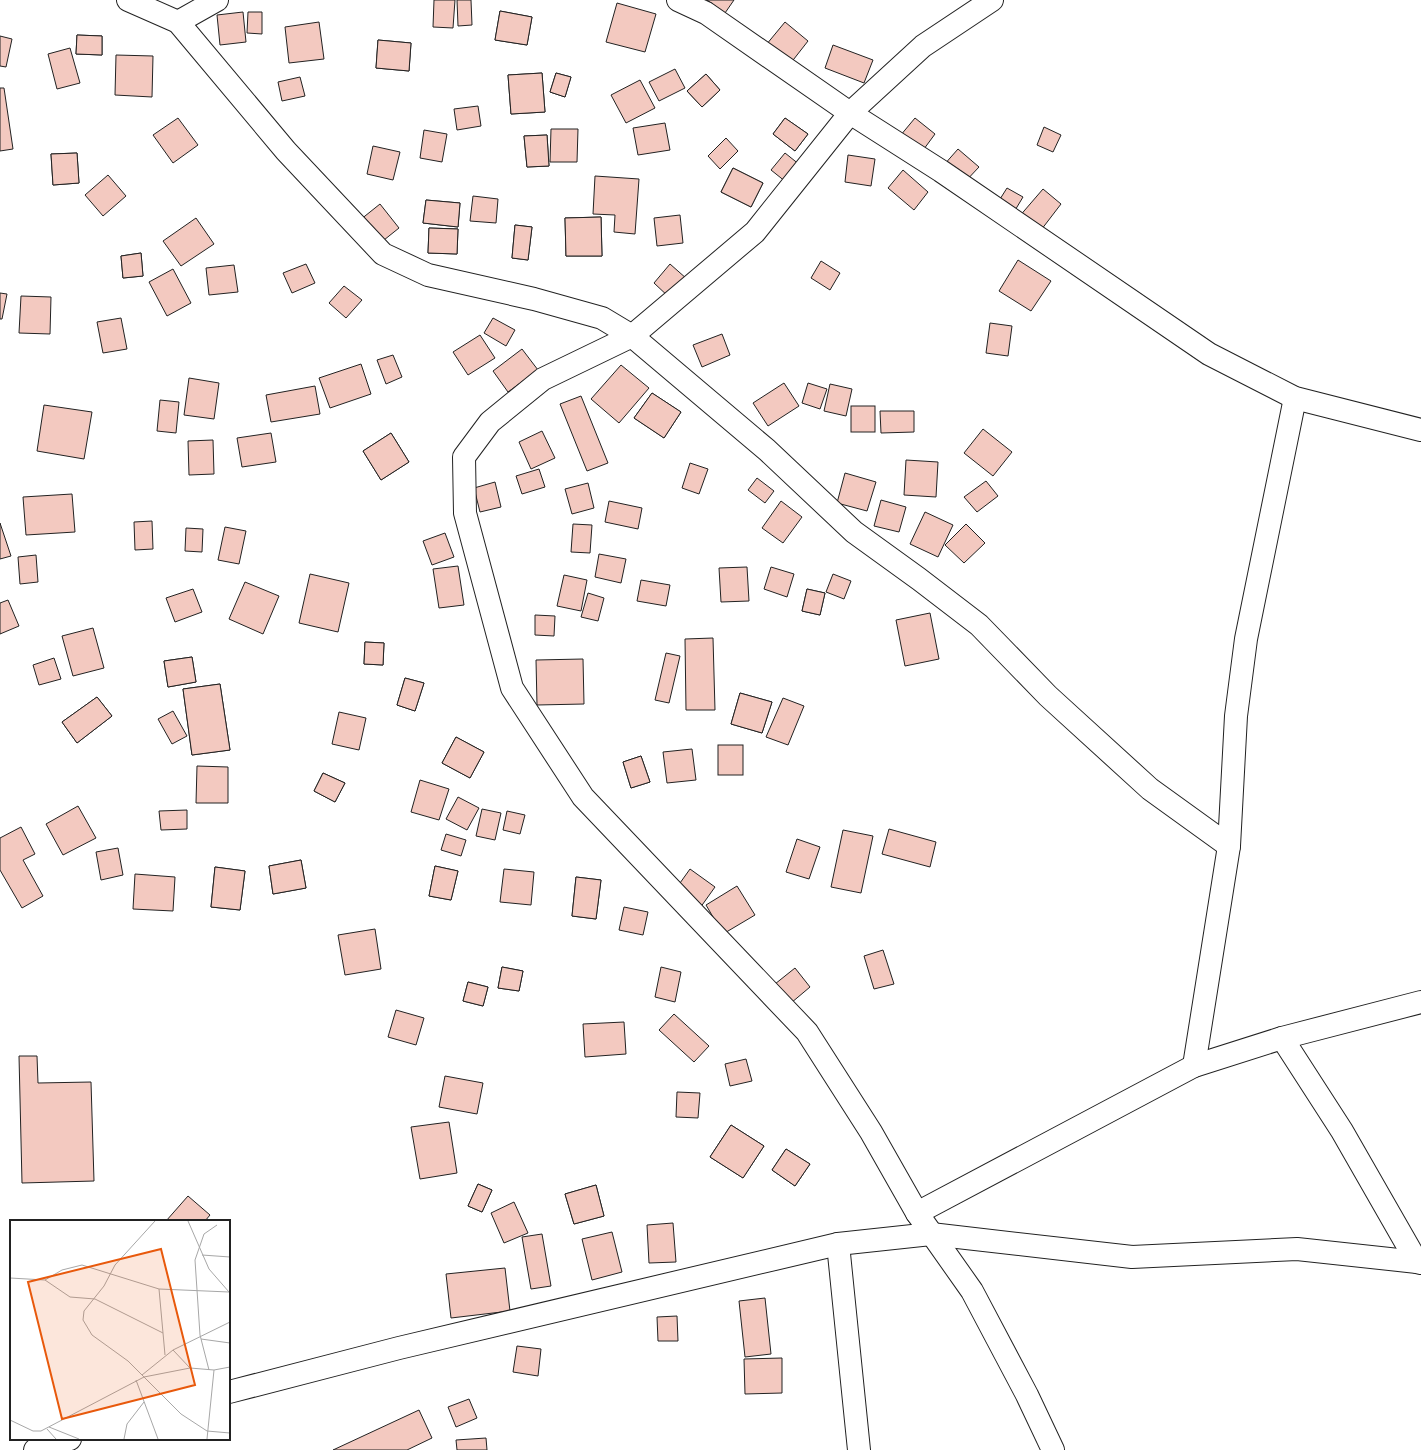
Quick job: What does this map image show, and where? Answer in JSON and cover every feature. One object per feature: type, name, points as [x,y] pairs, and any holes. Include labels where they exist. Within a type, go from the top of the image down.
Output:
[{"type":"street","points":[[128,0],[178,22],[286,151],[383,254],[428,275],[534,299],[602,318],[632,336],[767,450],[854,532],[979,625],[1048,696],[1150,789],[1229,846]]},
{"type":"street","points":[[178,22],[217,0]]},
{"type":"street","points":[[678,0],[706,13],[850,113],[941,171],[1209,354],[1295,398],[1421,430]]},
{"type":"street","points":[[992,0],[923,46],[850,113],[755,232],[632,336],[543,380],[490,422],[464,457],[465,513],[512,688],[583,797],[807,1032],[872,1132],[917,1213],[972,1291],[1027,1396],[1053,1450]]},
{"type":"street","points":[[1194,1066],[1229,846],[1236,716],[1246,639],[1295,398]]},
{"type":"street","points":[[917,1213],[1194,1066],[1282,1038],[1421,1002]]},
{"type":"street","points":[[1282,1038],[1342,1131],[1419,1262]]},
{"type":"street","points":[[230,1392],[399,1348],[838,1244],[931,1234],[1132,1257],[1297,1249],[1419,1262]]},
{"type":"street","points":[[838,1244],[860,1450]]},
{"type":"street","points":[[35,1450],[67,1440]]},
{"type":"building","points":[[434,0],[455,0],[453,28],[433,27]]},
{"type":"building","points":[[457,0],[471,0],[472,25],[458,26]]},
{"type":"building","points":[[707,0],[734,0],[725,13]]},
{"type":"building","points":[[617,3],[656,14],[645,52],[606,42]]},
{"type":"building","points":[[500,11],[532,17],[527,45],[495,40]]},
{"type":"building","points":[[500,11],[532,17],[527,45],[495,40]]},
{"type":"building","points":[[243,12],[246,42],[220,45],[217,15]]},
{"type":"building","points":[[248,12],[262,12],[262,34],[247,33]]},
{"type":"building","points":[[319,22],[324,59],[289,63],[285,27]]},
{"type":"building","points":[[785,22],[808,41],[790,64],[766,45]]},
{"type":"building","points":[[77,35],[102,36],[102,55],[76,54]]},
{"type":"building","points":[[77,35],[102,36],[102,55],[76,54]]},
{"type":"building","points":[[0,36],[12,39],[6,67],[0,66]]},
{"type":"building","points":[[378,40],[411,43],[409,71],[376,68]]},
{"type":"building","points":[[378,40],[411,43],[409,71],[376,68]]},
{"type":"building","points":[[833,45],[873,60],[864,83],[825,68]]},
{"type":"building","points":[[70,48],[80,83],[57,89],[48,54]]},
{"type":"building","points":[[116,55],[153,56],[152,97],[115,95]]},
{"type":"building","points":[[675,69],[685,88],[659,101],[649,82]]},
{"type":"building","points":[[542,73],[545,112],[511,114],[508,75]]},
{"type":"building","points":[[542,73],[545,112],[511,114],[508,75]]},
{"type":"building","points":[[556,73],[571,77],[565,97],[550,92]]},
{"type":"building","points":[[556,73],[571,77],[565,97],[550,92]]},
{"type":"building","points":[[706,74],[720,90],[702,107],[687,91]]},
{"type":"building","points":[[706,74],[720,90],[702,107],[687,91]]},
{"type":"building","points":[[300,77],[305,96],[282,101],[278,82]]},
{"type":"building","points":[[640,80],[655,108],[626,123],[611,95]]},
{"type":"building","points":[[0,88],[4,88],[13,149],[0,151]]},
{"type":"building","points":[[478,106],[481,126],[457,130],[454,109]]},
{"type":"building","points":[[178,118],[198,145],[173,163],[153,135]]},
{"type":"building","points":[[785,118],[808,134],[795,151],[773,134]]},
{"type":"building","points":[[785,118],[808,134],[795,151],[773,134]]},
{"type":"building","points":[[915,118],[935,134],[921,153],[900,136]]},
{"type":"building","points":[[665,123],[670,150],[638,155],[633,128]]},
{"type":"building","points":[[1044,127],[1061,135],[1053,152],[1037,145]]},
{"type":"building","points":[[551,129],[578,129],[577,162],[550,162]]},
{"type":"building","points":[[424,130],[447,134],[442,162],[420,158]]},
{"type":"building","points":[[547,135],[549,166],[527,167],[524,136]]},
{"type":"building","points":[[547,135],[549,166],[527,167],[524,136]]},
{"type":"building","points":[[726,138],[738,151],[720,169],[708,156]]},
{"type":"building","points":[[373,146],[400,152],[393,180],[367,174]]},
{"type":"building","points":[[958,149],[979,167],[963,184],[943,166]]},
{"type":"building","points":[[77,153],[79,183],[53,185],[51,154]]},
{"type":"building","points":[[77,153],[79,183],[53,185],[51,154]]},
{"type":"building","points":[[785,153],[800,165],[786,182],[771,170]]},
{"type":"building","points":[[848,155],[875,159],[871,186],[845,182]]},
{"type":"building","points":[[733,168],[763,183],[751,207],[721,192]]},
{"type":"building","points":[[733,168],[763,183],[751,207],[721,192]]},
{"type":"building","points":[[903,170],[928,192],[914,210],[888,188]]},
{"type":"building","points":[[108,175],[126,196],[103,216],[85,195]]},
{"type":"building","points":[[595,176],[639,179],[635,234],[614,232],[615,215],[593,214]]},
{"type":"building","points":[[1007,188],[1023,197],[1011,217],[995,207]]},
{"type":"building","points":[[1043,189],[1061,204],[1038,234],[1018,218]]},
{"type":"building","points":[[473,196],[498,199],[496,223],[470,221]]},
{"type":"building","points":[[426,200],[460,203],[458,227],[423,223]]},
{"type":"building","points":[[426,200],[460,203],[458,227],[423,223]]},
{"type":"building","points":[[380,204],[399,228],[379,244],[360,220]]},
{"type":"building","points":[[680,215],[683,243],[657,246],[654,218]]},
{"type":"building","points":[[601,217],[602,256],[566,256],[565,218]]},
{"type":"building","points":[[601,217],[602,256],[566,256],[565,218]]},
{"type":"building","points":[[196,218],[214,244],[181,266],[163,241]]},
{"type":"building","points":[[515,225],[532,227],[528,260],[512,258]]},
{"type":"building","points":[[515,225],[532,227],[528,260],[512,258]]},
{"type":"building","points":[[429,228],[458,229],[457,254],[428,253]]},
{"type":"building","points":[[429,228],[458,229],[457,254],[428,253]]},
{"type":"building","points":[[141,253],[143,276],[123,278],[121,256]]},
{"type":"building","points":[[141,253],[143,276],[123,278],[121,256]]},
{"type":"building","points":[[1018,260],[1051,281],[1031,311],[999,291]]},
{"type":"building","points":[[821,261],[840,273],[830,290],[811,278]]},
{"type":"building","points":[[306,264],[315,283],[292,293],[283,273]]},
{"type":"building","points":[[670,264],[687,279],[670,298],[654,283]]},
{"type":"building","points":[[234,265],[238,292],[209,295],[206,268]]},
{"type":"building","points":[[173,269],[191,303],[167,316],[149,282]]},
{"type":"building","points":[[344,286],[362,300],[346,318],[329,303]]},
{"type":"building","points":[[0,293],[7,294],[2,319],[0,319]]},
{"type":"building","points":[[21,296],[51,297],[50,334],[19,333]]},
{"type":"building","points":[[121,318],[127,349],[103,353],[97,322]]},
{"type":"building","points":[[493,318],[515,330],[506,346],[484,333]]},
{"type":"building","points":[[990,323],[1012,326],[1008,356],[986,353]]},
{"type":"building","points":[[722,334],[730,355],[702,367],[693,345]]},
{"type":"building","points":[[480,335],[495,358],[468,375],[453,352]]},
{"type":"building","points":[[522,349],[538,370],[508,392],[493,371]]},
{"type":"building","points":[[393,355],[402,377],[386,384],[377,360]]},
{"type":"building","points":[[361,364],[371,394],[330,408],[319,378]]},
{"type":"building","points":[[621,365],[649,388],[619,423],[591,399]]},
{"type":"building","points":[[189,378],[219,383],[214,419],[184,415]]},
{"type":"building","points":[[784,383],[799,406],[768,426],[753,403]]},
{"type":"building","points":[[808,383],[827,389],[820,409],[802,403]]},
{"type":"building","points":[[830,384],[852,389],[846,416],[824,411]]},
{"type":"building","points":[[315,386],[320,414],[271,422],[266,395]]},
{"type":"building","points":[[652,393],[681,412],[664,438],[634,418]]},
{"type":"building","points":[[652,393],[681,412],[664,438],[634,418]]},
{"type":"building","points":[[581,396],[608,463],[587,471],[560,404]]},
{"type":"building","points":[[160,400],[179,402],[176,433],[157,431]]},
{"type":"building","points":[[44,405],[92,412],[84,459],[37,451]]},
{"type":"building","points":[[851,406],[875,406],[875,432],[851,432]]},
{"type":"building","points":[[880,411],[914,411],[914,432],[881,433]]},
{"type":"building","points":[[983,429],[1012,452],[993,476],[964,453]]},
{"type":"building","points":[[542,431],[555,458],[531,469],[519,442]]},
{"type":"building","points":[[271,433],[276,462],[242,467],[237,438]]},
{"type":"building","points":[[391,433],[409,462],[381,480],[363,451]]},
{"type":"building","points":[[391,433],[409,462],[381,480],[363,451]]},
{"type":"building","points":[[213,440],[214,474],[189,475],[188,441]]},
{"type":"building","points":[[906,460],[938,462],[936,497],[904,495]]},
{"type":"building","points":[[690,463],[708,469],[699,494],[682,488]]},
{"type":"building","points":[[539,469],[545,487],[522,494],[516,476]]},
{"type":"building","points":[[845,473],[876,482],[867,511],[837,503]]},
{"type":"building","points":[[757,478],[774,491],[765,503],[748,490]]},
{"type":"building","points":[[986,481],[998,496],[977,512],[964,497]]},
{"type":"building","points":[[495,482],[501,507],[480,512],[474,488]]},
{"type":"building","points":[[588,483],[594,508],[572,514],[565,489]]},
{"type":"building","points":[[72,494],[75,532],[26,535],[23,497]]},
{"type":"building","points":[[881,500],[906,507],[899,532],[874,526]]},
{"type":"building","points":[[609,501],[642,508],[638,529],[605,522]]},
{"type":"building","points":[[781,501],[802,517],[783,543],[762,528]]},
{"type":"building","points":[[925,512],[953,525],[938,557],[910,544]]},
{"type":"building","points":[[152,521],[153,549],[135,550],[134,522]]},
{"type":"building","points":[[0,523],[11,556],[0,559]]},
{"type":"building","points":[[573,524],[592,525],[590,553],[571,552]]},
{"type":"building","points":[[966,524],[985,543],[964,563],[945,545]]},
{"type":"building","points":[[225,527],[246,531],[239,564],[218,560]]},
{"type":"building","points":[[186,528],[203,529],[202,552],[185,551]]},
{"type":"building","points":[[445,533],[454,557],[432,565],[423,541]]},
{"type":"building","points":[[599,554],[626,559],[621,583],[595,577]]},
{"type":"building","points":[[36,555],[38,582],[20,584],[18,557]]},
{"type":"building","points":[[458,566],[464,605],[439,608],[433,569]]},
{"type":"building","points":[[747,567],[749,601],[721,602],[719,568]]},
{"type":"building","points":[[771,567],[794,574],[787,597],[764,589]]},
{"type":"building","points":[[310,574],[349,583],[338,632],[299,623]]},
{"type":"building","points":[[833,574],[851,581],[844,599],[826,592]]},
{"type":"building","points":[[564,575],[587,580],[581,611],[557,606]]},
{"type":"building","points":[[641,580],[670,585],[666,606],[637,601]]},
{"type":"building","points":[[245,582],[279,596],[263,634],[229,619]]},
{"type":"building","points":[[193,589],[202,612],[175,622],[166,598]]},
{"type":"building","points":[[807,589],[825,593],[820,615],[802,611]]},
{"type":"building","points":[[807,589],[825,593],[820,615],[802,611]]},
{"type":"building","points":[[588,593],[604,598],[598,621],[581,617]]},
{"type":"building","points":[[8,600],[19,626],[0,634],[0,603]]},
{"type":"building","points":[[930,613],[939,659],[905,666],[896,620]]},
{"type":"building","points":[[535,615],[555,616],[554,636],[535,635]]},
{"type":"building","points":[[93,628],[104,668],[73,676],[62,636]]},
{"type":"building","points":[[713,638],[715,710],[686,710],[685,639]]},
{"type":"building","points":[[365,642],[384,643],[383,665],[364,664]]},
{"type":"building","points":[[365,642],[384,643],[383,665],[364,664]]},
{"type":"building","points":[[666,653],[680,656],[669,703],[655,700]]},
{"type":"building","points":[[192,657],[196,682],[168,687],[164,661]]},
{"type":"building","points":[[192,657],[196,682],[168,687],[164,661]]},
{"type":"building","points":[[54,658],[61,679],[39,685],[33,665]]},
{"type":"building","points":[[583,659],[584,704],[537,705],[536,660]]},
{"type":"building","points":[[405,678],[424,683],[415,711],[397,705]]},
{"type":"building","points":[[405,678],[424,683],[415,711],[397,705]]},
{"type":"building","points":[[220,684],[230,750],[192,755],[183,689]]},
{"type":"building","points":[[220,684],[230,750],[192,755],[183,689]]},
{"type":"building","points":[[740,693],[772,702],[762,733],[731,724]]},
{"type":"building","points":[[740,693],[772,702],[762,733],[731,724]]},
{"type":"building","points":[[97,697],[112,716],[77,743],[62,722]]},
{"type":"building","points":[[97,697],[112,716],[77,743],[62,722]]},
{"type":"building","points":[[783,698],[804,706],[788,745],[766,737]]},
{"type":"building","points":[[173,711],[187,736],[172,744],[158,719]]},
{"type":"building","points":[[339,712],[366,718],[359,750],[332,744]]},
{"type":"building","points":[[456,737],[484,752],[470,778],[442,763]]},
{"type":"building","points":[[456,737],[484,752],[470,778],[442,763]]},
{"type":"building","points":[[718,745],[743,745],[743,775],[718,775]]},
{"type":"building","points":[[692,749],[696,780],[667,783],[663,752]]},
{"type":"building","points":[[641,756],[650,782],[631,788],[623,762]]},
{"type":"building","points":[[641,756],[650,782],[631,788],[623,762]]},
{"type":"building","points":[[197,766],[228,767],[228,803],[196,803]]},
{"type":"building","points":[[323,773],[345,783],[335,802],[314,791]]},
{"type":"building","points":[[323,773],[345,783],[335,802],[314,791]]},
{"type":"building","points":[[420,780],[449,789],[439,820],[411,812]]},
{"type":"building","points":[[458,797],[479,808],[467,830],[446,819]]},
{"type":"building","points":[[78,806],[96,838],[63,855],[46,824]]},
{"type":"building","points":[[482,809],[501,813],[495,840],[476,836]]},
{"type":"building","points":[[187,810],[187,829],[161,830],[159,811]]},
{"type":"building","points":[[507,811],[525,815],[520,834],[503,830]]},
{"type":"building","points":[[21,827],[35,854],[23,860],[43,896],[22,908],[0,870],[0,838]]},
{"type":"building","points":[[889,829],[936,842],[930,867],[882,854]]},
{"type":"building","points":[[843,830],[873,836],[861,893],[831,887]]},
{"type":"building","points":[[446,834],[466,840],[461,856],[441,850]]},
{"type":"building","points":[[797,839],[820,847],[809,879],[786,872]]},
{"type":"building","points":[[118,848],[123,875],[101,880],[96,852]]},
{"type":"building","points":[[301,860],[306,888],[273,894],[269,866]]},
{"type":"building","points":[[301,860],[306,888],[273,894],[269,866]]},
{"type":"building","points":[[435,866],[458,871],[451,900],[429,896]]},
{"type":"building","points":[[435,866],[458,871],[451,900],[429,896]]},
{"type":"building","points":[[215,867],[245,871],[240,910],[211,907]]},
{"type":"building","points":[[215,867],[245,871],[240,910],[211,907]]},
{"type":"building","points":[[504,869],[534,872],[531,905],[500,902]]},
{"type":"building","points":[[690,869],[715,887],[700,908],[675,890]]},
{"type":"building","points":[[135,874],[175,877],[173,911],[133,909]]},
{"type":"building","points":[[576,877],[601,880],[596,919],[572,916]]},
{"type":"building","points":[[576,877],[601,880],[596,919],[572,916]]},
{"type":"building","points":[[737,886],[755,915],[723,934],[706,905]]},
{"type":"building","points":[[624,907],[648,912],[643,935],[619,930]]},
{"type":"building","points":[[375,929],[381,969],[345,975],[338,935]]},
{"type":"building","points":[[883,950],[894,984],[874,989],[864,956]]},
{"type":"building","points":[[502,967],[523,971],[519,991],[498,988]]},
{"type":"building","points":[[502,967],[523,971],[519,991],[498,988]]},
{"type":"building","points":[[661,967],[681,972],[675,1002],[655,997]]},
{"type":"building","points":[[795,968],[810,987],[791,1003],[775,984]]},
{"type":"building","points":[[468,982],[488,987],[483,1006],[463,1001]]},
{"type":"building","points":[[468,982],[488,987],[483,1006],[463,1001]]},
{"type":"building","points":[[396,1010],[424,1018],[416,1045],[388,1037]]},
{"type":"building","points":[[674,1014],[709,1046],[694,1062],[659,1030]]},
{"type":"building","points":[[624,1022],[626,1054],[585,1057],[583,1024]]},
{"type":"building","points":[[19,1056],[37,1056],[38,1083],[91,1082],[94,1181],[22,1183]]},
{"type":"building","points":[[746,1059],[752,1081],[730,1086],[725,1064]]},
{"type":"building","points":[[445,1076],[483,1083],[477,1114],[439,1107]]},
{"type":"building","points":[[677,1092],[700,1093],[698,1118],[676,1117]]},
{"type":"building","points":[[449,1122],[457,1173],[420,1179],[411,1127]]},
{"type":"building","points":[[731,1125],[764,1146],[743,1178],[710,1157]]},
{"type":"building","points":[[731,1125],[764,1146],[743,1178],[710,1157]]},
{"type":"building","points":[[786,1149],[810,1164],[795,1186],[772,1170]]},
{"type":"building","points":[[786,1149],[810,1164],[795,1186],[772,1170]]},
{"type":"building","points":[[478,1184],[492,1190],[482,1212],[468,1206]]},
{"type":"building","points":[[478,1184],[492,1190],[482,1212],[468,1206]]},
{"type":"building","points":[[596,1185],[604,1216],[574,1224],[565,1194]]},
{"type":"building","points":[[596,1185],[604,1216],[574,1224],[565,1194]]},
{"type":"building","points":[[188,1196],[210,1215],[206,1220],[167,1220]]},
{"type":"building","points":[[514,1202],[528,1233],[504,1243],[491,1213]]},
{"type":"building","points":[[673,1223],[676,1262],[649,1263],[647,1225]]},
{"type":"building","points":[[612,1232],[622,1272],[592,1280],[582,1239]]},
{"type":"building","points":[[542,1234],[551,1286],[531,1289],[522,1237]]},
{"type":"building","points":[[505,1268],[510,1311],[451,1318],[446,1274]]},
{"type":"building","points":[[765,1298],[771,1354],[745,1357],[739,1301]]},
{"type":"building","points":[[677,1316],[678,1341],[658,1341],[657,1317]]},
{"type":"building","points":[[517,1346],[541,1349],[538,1376],[513,1372]]},
{"type":"building","points":[[782,1358],[782,1393],[745,1394],[744,1359]]},
{"type":"building","points":[[469,1399],[477,1418],[456,1427],[448,1407]]},
{"type":"building","points":[[419,1410],[432,1438],[407,1450],[333,1450]]},
{"type":"building","points":[[486,1438],[487,1450],[457,1450],[456,1440]]}]
